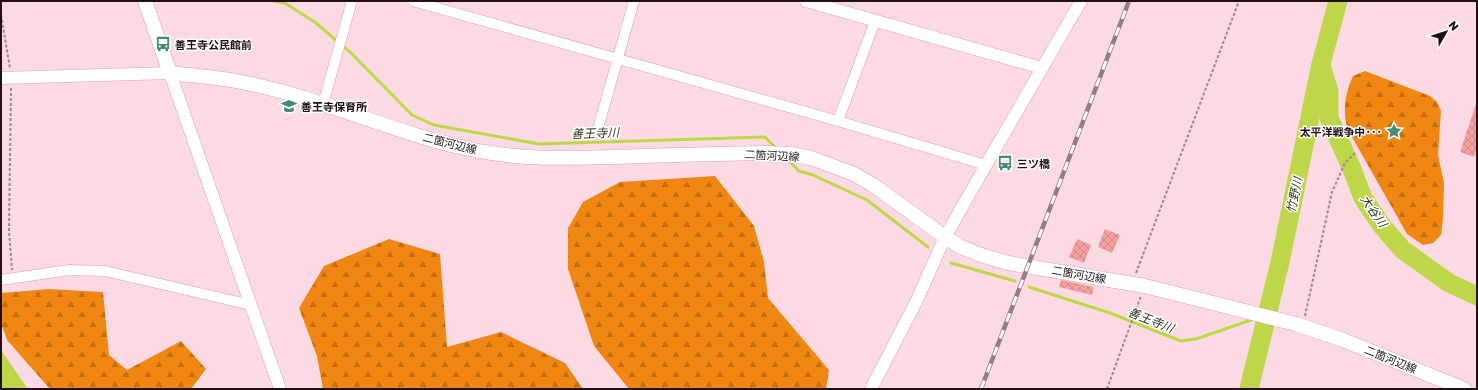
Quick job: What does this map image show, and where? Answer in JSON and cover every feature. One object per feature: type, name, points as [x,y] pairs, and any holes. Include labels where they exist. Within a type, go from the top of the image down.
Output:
[{"type":"main road","points":[[145,1],[170,73]]},
{"type":"main road","name":"二箇河辺線","points":[[170,73],[252,84],[323,104],[440,143],[475,151],[513,156],[555,158],[766,153],[790,154],[811,158],[854,174],[873,185],[961,247],[981,255],[1008,263],[1138,285],[1299,325],[1343,340],[1464,389]]},
{"type":"street","points":[[323,104],[352,1]]},
{"type":"street","points":[[413,1],[618,58],[986,165]]},
{"type":"street","points":[[597,132],[634,1]]},
{"type":"street","points":[[806,1],[1042,68]]},
{"type":"street","points":[[871,389],[917,300],[946,237],[1081,1]]},
{"type":"street","points":[[838,121],[875,21]]},
{"type":"street","points":[[6,78],[170,73],[280,389]]},
{"type":"street","points":[[1,280],[69,270],[105,271],[251,305]]},
{"type":"path","points":[[1107,389],[1138,285],[1239,1]]},
{"type":"path","points":[[1,16],[10,61],[6,78],[11,98],[9,231],[12,279]]},
{"type":"path","points":[[1299,325],[1332,192],[1345,163],[1355,152]]},
{"type":"green space","points":[[1365,71],[1430,96],[1437,102],[1441,111],[1438,155],[1444,183],[1443,219],[1441,235],[1433,243],[1423,245],[1407,234],[1348,130],[1345,117],[1345,103],[1348,89],[1353,76]]},
{"type":"green space","points":[[715,176],[754,226],[764,262],[768,298],[829,370],[826,389],[629,389],[594,346],[568,269],[568,228],[583,202],[620,182]]},
{"type":"green space","points":[[389,239],[440,254],[447,347],[501,332],[565,363],[583,389],[323,389],[317,356],[299,308],[324,266]]},
{"type":"green space","points":[[49,289],[103,292],[109,355],[127,370],[181,341],[206,369],[191,389],[50,389],[7,340],[1,323],[1,293]]},
{"type":"shaded area","points":[[1,350],[28,389],[1,389]]},
{"type":"building","points":[[1476,104],[1477,148],[1474,157],[1460,152]]},
{"type":"building","points":[[1105,229],[1120,235],[1112,253],[1098,247]]},
{"type":"building","points":[[1077,239],[1091,245],[1084,263],[1069,257]]},
{"type":"building","points":[[1061,280],[1094,287],[1092,295],[1059,287]]},
{"type":"waterway","name":"善王寺川","points":[[274,1],[285,3],[316,23],[351,53],[412,115],[434,125],[539,144],[765,137],[776,148]]},
{"type":"waterway","name":"竹野川","points":[[1249,389],[1280,262],[1321,64],[1338,1]]},
{"type":"waterway","name":"大谷川","points":[[1321,65],[1329,91],[1329,118],[1352,169],[1363,198],[1382,226],[1403,250],[1449,283],[1477,296]]},
{"type":"waterway","name":"善王寺川","points":[[786,158],[799,171],[813,175],[867,200],[928,247]]},
{"type":"waterway","name":"善王寺川","points":[[951,263],[1015,281]]},
{"type":"waterway","name":"善王寺川","points":[[1029,287],[1110,313],[1181,341],[1196,339],[1254,319]]},
{"type":"railway","points":[[981,389],[1129,1]]},
{"type":"place","name":"善王寺公民館前","points":[[163,44]]},
{"type":"place","name":"善王寺保育所","points":[[289,106]]},
{"type":"place","name":"太平洋戦争中･･･","points":[[1394,131]]},
{"type":"place","name":"三ツ橋","points":[[1005,163]]}]
